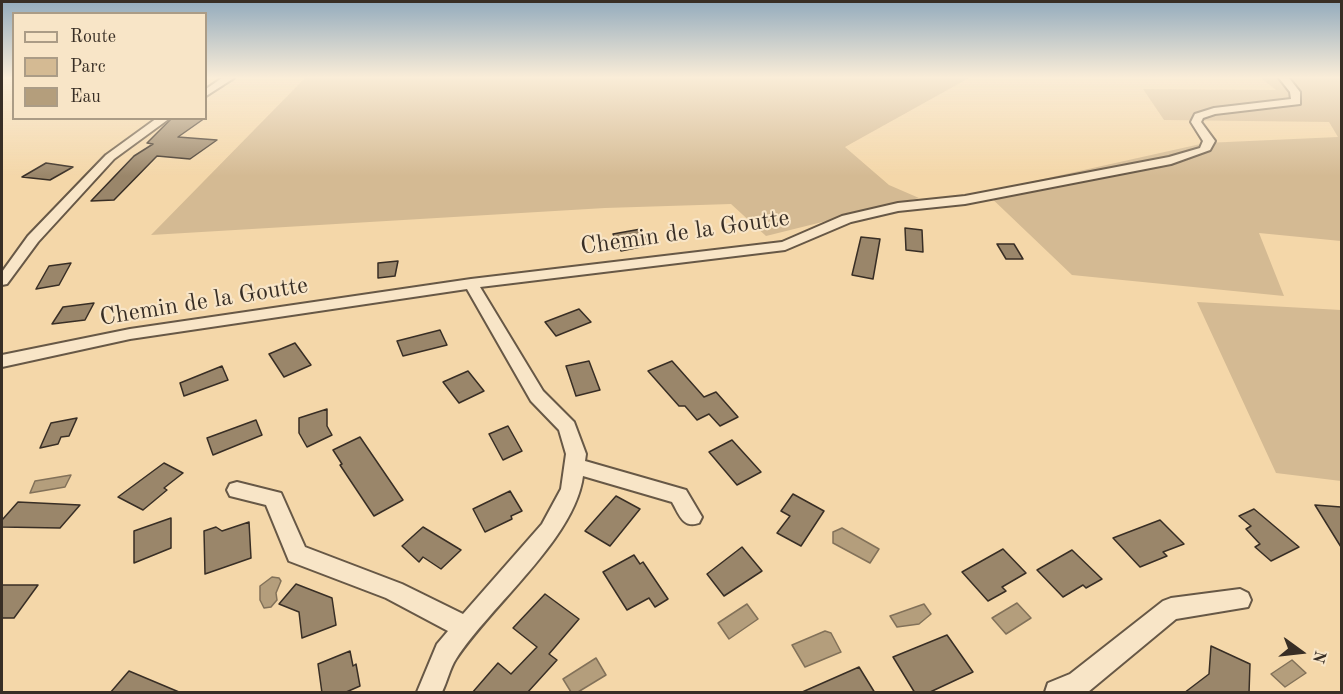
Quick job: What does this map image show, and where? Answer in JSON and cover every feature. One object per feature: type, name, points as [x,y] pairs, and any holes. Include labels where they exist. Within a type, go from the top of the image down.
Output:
[{"type":"street","name":"Chemin de la Goutte","points":[[2,361],[130,334],[471,284],[785,246],[847,219],[898,207],[965,200],[1171,160],[1204,150],[1209,141],[1196,122],[1199,116],[1220,110]]},
{"type":"street","points":[[2,281],[33,239],[110,157],[162,120]]},
{"type":"street","points":[[430,693],[446,652],[549,530],[571,490],[576,454],[567,427],[537,396],[471,284]]},
{"type":"street","points":[[574,466],[679,496],[692,517]]},
{"type":"street","points":[[237,490],[274,499],[297,554],[394,591],[466,628]]},
{"type":"street","points":[[1057,693],[1079,683],[1171,609],[1240,600]]},
{"type":"green space","points":[[273,110],[911,110],[845,147],[889,185],[919,198],[766,236],[731,204],[605,208],[151,235]]},
{"type":"green space","points":[[1157,110],[1341,110],[1341,241],[1259,233],[1284,296],[1072,275],[985,192],[1205,143],[1338,137],[1329,122],[1164,120]]},
{"type":"green space","points":[[1197,302],[1341,310],[1341,481],[1276,473]]},
{"type":"water","points":[[71,475],[65,487],[30,493],[35,481]]},
{"type":"water","points":[[842,528],[879,549],[870,563],[833,543],[833,532]]},
{"type":"water","points":[[272,577],[279,578],[281,581],[276,593],[277,600],[271,607],[264,608],[260,600],[260,586]]},
{"type":"water","points":[[1017,603],[1031,618],[1006,634],[992,618]]},
{"type":"water","points":[[747,604],[758,619],[729,639],[718,623]]},
{"type":"water","points":[[924,604],[931,614],[919,624],[897,627],[890,616]]},
{"type":"water","points":[[825,631],[831,633],[841,652],[805,667],[792,645]]},
{"type":"water","points":[[596,658],[606,675],[578,692],[571,692],[563,679]]},
{"type":"water","points":[[1292,660],[1306,673],[1285,687],[1271,674]]},
{"type":"building","points":[[170,120],[202,120],[178,137],[217,140],[190,159],[157,156],[114,200],[91,201],[134,156],[153,144],[147,143]]},
{"type":"building","points":[[46,163],[73,167],[50,180],[22,177]]},
{"type":"building","points":[[905,228],[922,230],[923,252],[906,250]]},
{"type":"building","points":[[641,229],[650,245],[621,251],[613,234]]},
{"type":"building","points":[[861,237],[880,239],[873,279],[852,275]]},
{"type":"building","points":[[997,244],[1014,244],[1023,259],[1006,259]]},
{"type":"building","points":[[398,261],[395,276],[378,278],[378,263]]},
{"type":"building","points":[[71,263],[59,285],[36,289],[49,266]]},
{"type":"building","points":[[94,303],[85,320],[52,324],[63,307]]},
{"type":"building","points":[[579,309],[591,322],[556,336],[545,322]]},
{"type":"building","points":[[440,330],[447,345],[403,356],[397,341]]},
{"type":"building","points":[[295,343],[311,365],[284,377],[269,354]]},
{"type":"building","points":[[589,361],[600,390],[576,396],[566,366]]},
{"type":"building","points":[[672,361],[704,397],[716,392],[738,417],[720,426],[709,414],[697,420],[685,406],[679,406],[648,371]]},
{"type":"building","points":[[222,366],[228,380],[184,396],[180,383]]},
{"type":"building","points":[[468,371],[484,391],[459,403],[443,382]]},
{"type":"building","points":[[327,409],[327,426],[332,435],[307,447],[299,433],[299,418]]},
{"type":"building","points":[[77,418],[69,436],[61,437],[58,444],[40,448],[51,423]]},
{"type":"building","points":[[256,420],[262,435],[213,455],[207,438]]},
{"type":"building","points":[[508,426],[522,451],[503,460],[489,434]]},
{"type":"building","points":[[360,437],[403,500],[374,516],[340,465],[342,464],[333,450]]},
{"type":"building","points":[[732,440],[761,472],[737,485],[709,452]]},
{"type":"building","points":[[164,463],[183,473],[164,488],[167,490],[143,510],[118,497]]},
{"type":"building","points":[[510,491],[522,511],[511,516],[512,519],[485,532],[473,509]]},
{"type":"building","points":[[793,494],[824,511],[801,546],[777,533],[790,516],[781,511]]},
{"type":"building","points":[[616,496],[640,509],[610,546],[585,531]]},
{"type":"building","points":[[18,502],[80,505],[60,528],[2,527],[2,520]]},
{"type":"building","points":[[1315,505],[1341,507],[1341,547]]},
{"type":"building","points":[[1254,509],[1299,547],[1271,561],[1255,547],[1260,544],[1246,529],[1251,526],[1239,516]]},
{"type":"building","points":[[171,518],[171,548],[134,563],[134,531]]},
{"type":"building","points":[[1160,520],[1184,544],[1163,552],[1167,556],[1140,567],[1113,538]]},
{"type":"building","points":[[249,522],[251,558],[205,574],[204,531],[216,527],[222,531]]},
{"type":"building","points":[[423,527],[461,550],[441,569],[423,557],[419,562],[402,546]]},
{"type":"building","points":[[742,547],[762,571],[724,596],[707,574]]},
{"type":"building","points":[[1003,549],[1026,573],[1002,587],[1006,591],[988,601],[962,572]]},
{"type":"building","points":[[1072,550],[1102,579],[1086,588],[1083,585],[1063,597],[1037,570]]},
{"type":"building","points":[[634,555],[640,564],[643,562],[668,599],[655,607],[649,598],[627,610],[603,572]]},
{"type":"building","points":[[296,584],[332,598],[336,625],[302,638],[299,612],[279,604]]},
{"type":"building","points":[[2,585],[38,585],[14,618],[2,618]]},
{"type":"building","points":[[545,594],[579,619],[549,654],[557,660],[527,693],[472,693],[498,663],[511,674],[537,647],[513,628]]},
{"type":"building","points":[[947,635],[973,672],[928,693],[915,693],[893,657]]},
{"type":"building","points":[[1211,646],[1250,664],[1249,693],[1184,693],[1209,674]]},
{"type":"building","points":[[350,651],[353,666],[356,664],[360,686],[344,693],[322,693],[318,664]]},
{"type":"building","points":[[859,667],[875,693],[800,693]]},
{"type":"building","points":[[129,671],[179,692],[179,693],[110,693]]}]
